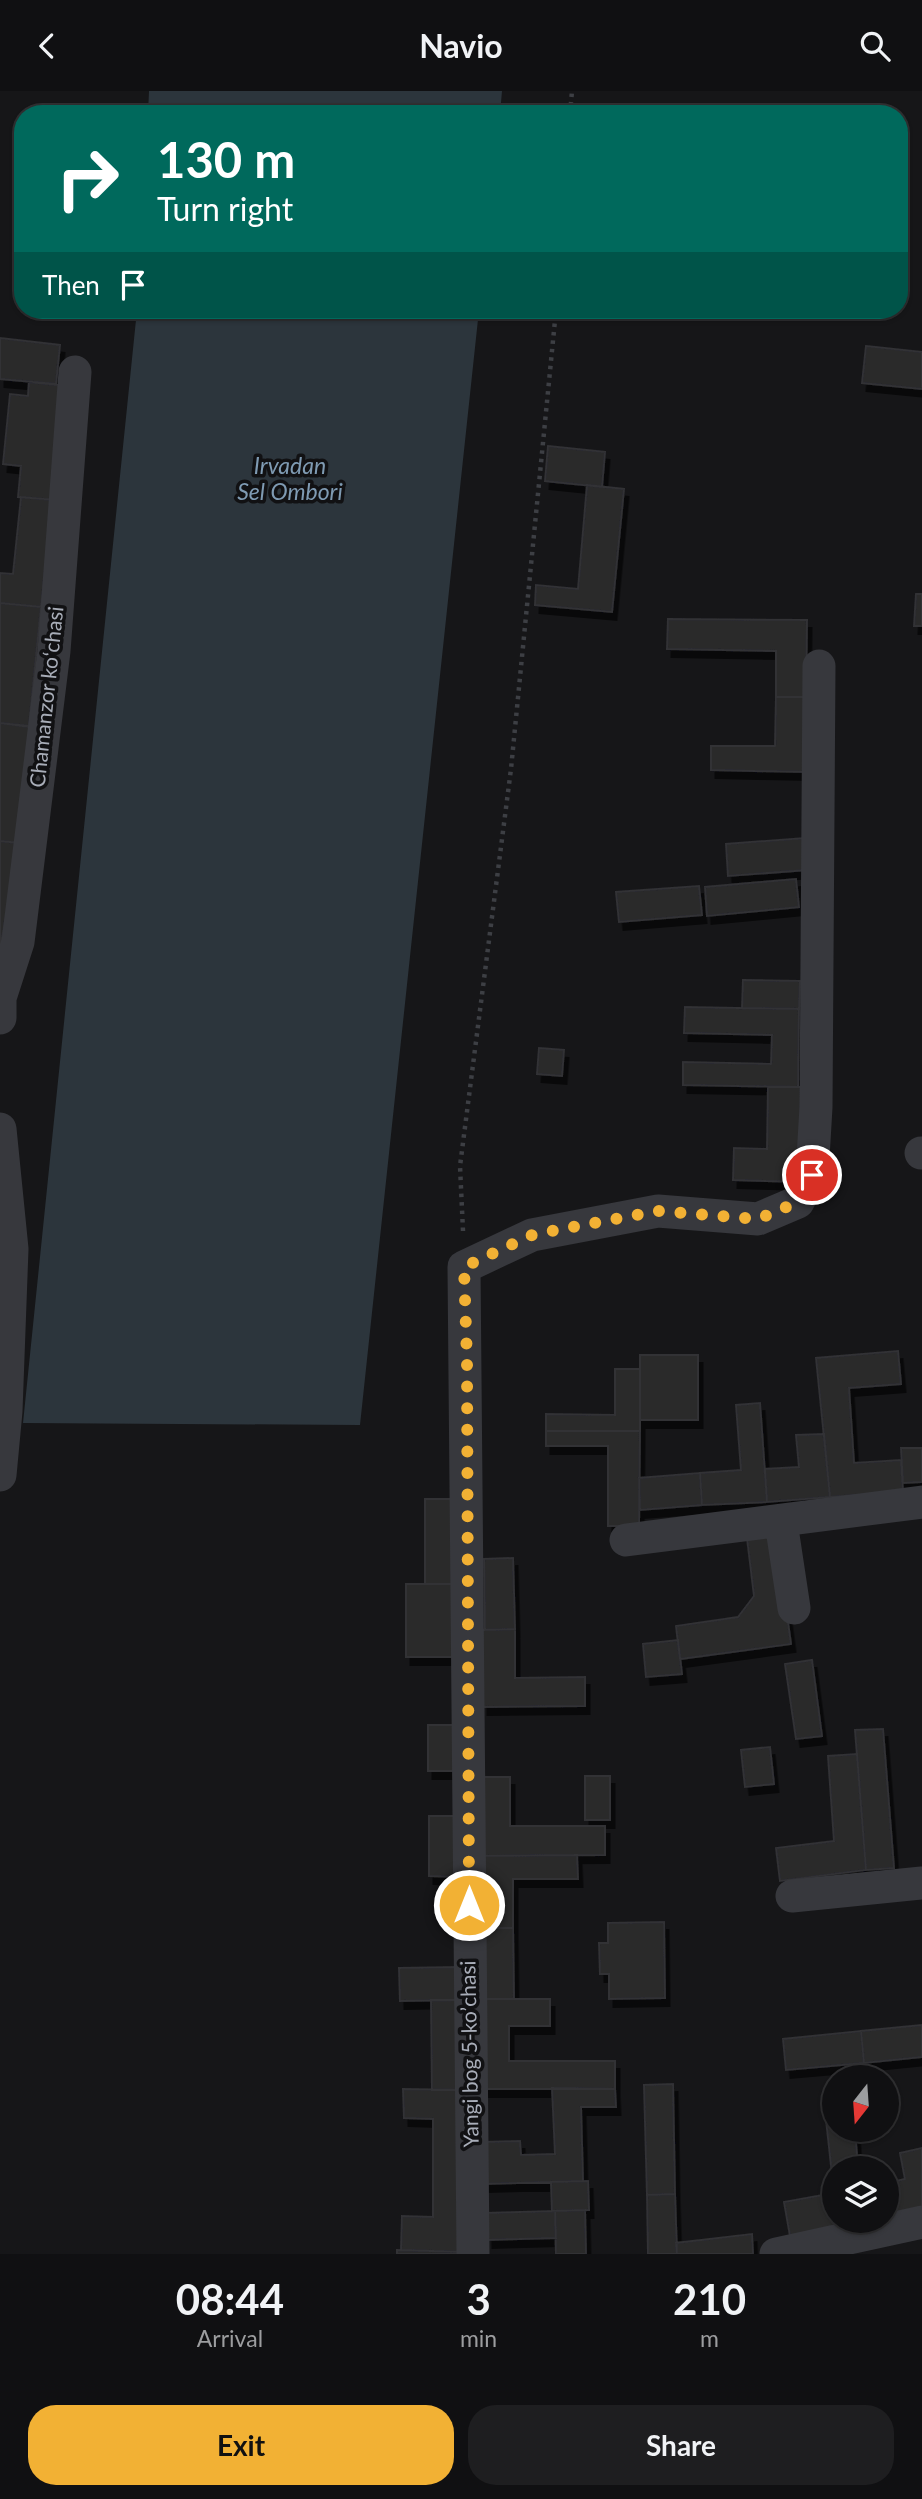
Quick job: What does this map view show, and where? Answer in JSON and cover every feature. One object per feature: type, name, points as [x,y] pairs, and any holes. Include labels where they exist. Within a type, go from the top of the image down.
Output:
[{"type":"street","name":"Chamanzor koʻchasi","points":[[0,1018],[4,978],[18,942],[54,651],[75,372]]},
{"type":"street","points":[[464,1267],[532,1235],[557,1230],[658,1211],[758,1219],[798,1202],[812,1175],[816,1107],[819,666]]},
{"type":"street","points":[[0,1129],[12,1249],[6,1411],[0,1475]]},
{"type":"street","name":"Yangi bog 5-koʼchasi","points":[[464,1267],[473,2254]]},
{"type":"street","points":[[626,1539],[781,1522],[922,1502]]},
{"type":"street","points":[[781,1522],[793,1608]]},
{"type":"street","points":[[792,1896],[922,1883]]},
{"type":"street","points":[[776,2254],[922,2222]]},
{"type":"path","points":[[464,1267],[460,1165],[511,769],[555,319]]},
{"type":"water","points":[[149,91],[502,91],[501,105],[148,105]]},
{"type":"water","name":"Irvadan Sel Ombori","points":[[136,319],[478,319],[360,1425],[23,1423]]},
{"type":"building","points":[[0,338],[60,345],[56,384],[0,379]]},
{"type":"building","points":[[866,346],[922,352],[922,389],[862,383]]},
{"type":"building","points":[[29,382],[68,386],[56,500],[18,497],[21,466],[3,464],[10,394],[28,396]]},
{"type":"building","points":[[548,446],[605,452],[602,487],[545,481]]},
{"type":"building","points":[[587,485],[624,489],[612,612],[535,605],[536,585],[578,589]]},
{"type":"building","points":[[21,497],[53,500],[41,607],[0,603],[0,573],[13,574]]},
{"type":"building","points":[[916,594],[922,594],[922,626],[914,626]]},
{"type":"building","points":[[0,603],[41,607],[29,726],[0,723]]},
{"type":"building","points":[[668,619],[807,620],[806,697],[776,697],[776,651],[667,649]]},
{"type":"building","points":[[776,697],[806,697],[805,772],[711,770],[711,746],[775,746]]},
{"type":"building","points":[[0,723],[30,727],[18,843],[0,841]]},
{"type":"building","points":[[805,838],[807,870],[728,876],[726,844]]},
{"type":"building","points":[[0,841],[20,843],[0,948]]},
{"type":"building","points":[[796,879],[799,907],[707,916],[705,887]]},
{"type":"building","points":[[699,886],[702,915],[619,922],[616,892]]},
{"type":"building","points":[[743,980],[800,981],[799,1009],[742,1008]]},
{"type":"building","points":[[685,1007],[799,1009],[798,1087],[683,1085],[683,1062],[771,1064],[772,1035],[684,1033]]},
{"type":"building","points":[[539,1048],[564,1050],[562,1076],[537,1074]]},
{"type":"building","points":[[768,1087],[801,1087],[800,1182],[733,1180],[734,1148],[767,1149]]},
{"type":"building","points":[[898,1351],[901,1384],[849,1388],[854,1463],[901,1460],[903,1492],[830,1497],[816,1358]]},
{"type":"building","points":[[640,1355],[698,1355],[698,1420],[640,1420]]},
{"type":"building","points":[[615,1369],[640,1369],[640,1431],[546,1431],[546,1414],[615,1415]]},
{"type":"building","points":[[760,1403],[767,1502],[702,1505],[700,1473],[741,1470],[736,1405]]},
{"type":"building","points":[[546,1431],[640,1431],[639,1526],[608,1526],[608,1446],[546,1446]]},
{"type":"building","points":[[824,1434],[830,1497],[767,1502],[765,1469],[799,1467],[796,1435]]},
{"type":"building","points":[[901,1448],[922,1448],[922,1482],[903,1483]]},
{"type":"building","points":[[700,1473],[702,1505],[640,1510],[639,1478]]},
{"type":"building","points":[[425,1499],[457,1499],[457,1584],[425,1584]]},
{"type":"building","points":[[776,1535],[791,1644],[680,1659],[676,1626],[738,1617],[754,1596],[747,1538]]},
{"type":"building","points":[[513,1558],[515,1629],[485,1630],[484,1559]]},
{"type":"building","points":[[406,1584],[457,1584],[457,1657],[406,1657]]},
{"type":"building","points":[[515,1629],[515,1678],[585,1677],[585,1706],[483,1707],[482,1630]]},
{"type":"building","points":[[678,1640],[682,1674],[646,1677],[643,1644]]},
{"type":"building","points":[[812,1660],[822,1736],[796,1739],[785,1664]]},
{"type":"building","points":[[428,1725],[457,1725],[456,1771],[428,1771]]},
{"type":"building","points":[[883,1729],[894,1868],[866,1870],[855,1730]]},
{"type":"building","points":[[770,1747],[774,1784],[745,1787],[741,1750]]},
{"type":"building","points":[[857,1754],[866,1870],[780,1881],[776,1848],[834,1841],[828,1756]]},
{"type":"building","points":[[585,1776],[610,1776],[610,1820],[585,1820]]},
{"type":"building","points":[[480,1777],[510,1777],[510,1826],[605,1826],[605,1855],[480,1856]]},
{"type":"building","points":[[429,1816],[460,1816],[459,1877],[429,1876]]},
{"type":"building","points":[[577,1855],[578,1879],[513,1879],[513,1928],[480,1928],[480,1856]]},
{"type":"building","points":[[664,1922],[665,1998],[609,1999],[609,1974],[600,1974],[599,1943],[608,1943],[608,1923]]},
{"type":"building","points":[[480,1928],[513,1928],[514,1999],[481,1999]]},
{"type":"building","points":[[458,1967],[459,2000],[400,2001],[399,1968]]},
{"type":"building","points":[[481,1999],[550,1999],[550,2026],[509,2026],[509,2061],[615,2061],[615,2089],[481,2089]]},
{"type":"building","points":[[431,2000],[464,2000],[464,2090],[432,2090]]},
{"type":"building","points":[[922,2025],[922,2057],[864,2063],[861,2031]]},
{"type":"building","points":[[861,2031],[864,2063],[786,2070],[783,2039]]},
{"type":"building","points":[[673,2084],[675,2194],[647,2195],[644,2085]]},
{"type":"building","points":[[552,2088],[615,2089],[616,2107],[581,2107],[583,2181],[483,2184],[482,2142],[520,2141],[521,2155],[555,2154]]},
{"type":"building","points":[[403,2089],[464,2090],[464,2252],[401,2250],[402,2216],[433,2217],[433,2119],[404,2118]]},
{"type":"building","points":[[828,2142],[856,2142],[857,2156],[830,2156]]},
{"type":"building","points":[[922,2148],[922,2211],[899,2216],[899,2180],[905,2179],[900,2153]]},
{"type":"building","points":[[588,2181],[589,2210],[552,2211],[551,2182]]},
{"type":"building","points":[[675,2194],[677,2254],[648,2254],[647,2195]]},
{"type":"building","points":[[822,2195],[822,2230],[790,2236],[784,2202]]},
{"type":"building","points":[[585,2210],[586,2254],[556,2254],[555,2211]]},
{"type":"building","points":[[555,2211],[556,2238],[488,2240],[487,2213]]},
{"type":"building","points":[[752,2234],[753,2254],[677,2254],[676,2243]]},
{"type":"building","points":[[397,2250],[464,2252],[464,2254],[397,2254]]},
{"type":"route","points":[[469,1905],[467,1361],[464,1267],[532,1235],[658,1211],[758,1219],[798,1202],[812,1175]]}]
